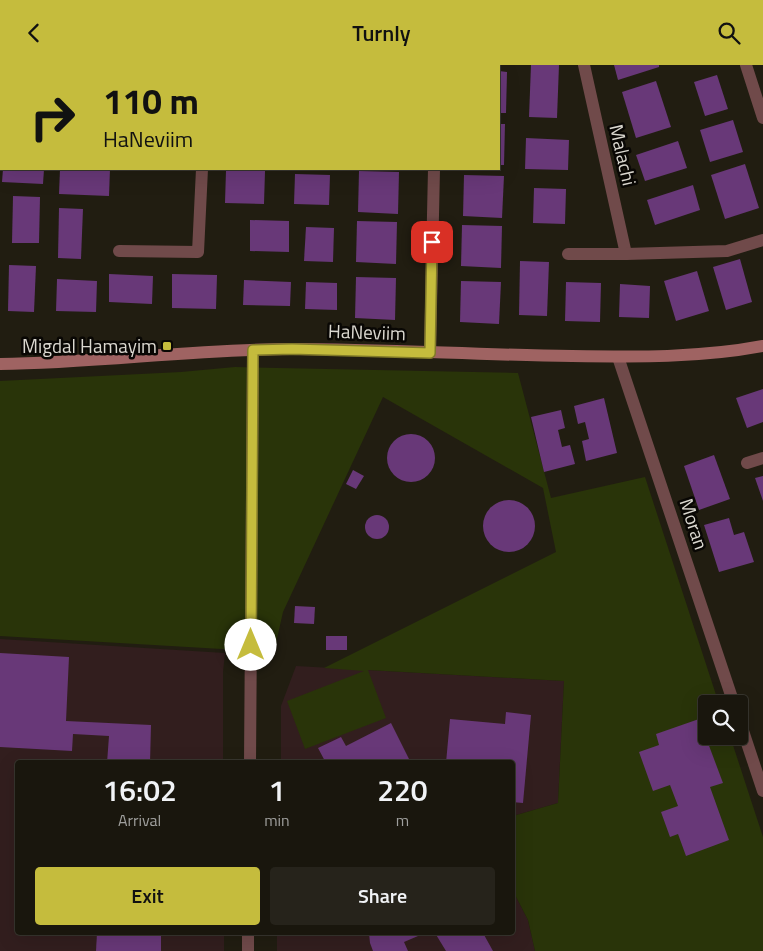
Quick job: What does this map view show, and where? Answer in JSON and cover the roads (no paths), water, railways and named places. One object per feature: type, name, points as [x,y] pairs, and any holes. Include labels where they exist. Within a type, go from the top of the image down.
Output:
[{"type":"street","name":"Malachi","points":[[584,65],[626,254]]},
{"type":"street","points":[[746,65],[763,118]]},
{"type":"street","points":[[119,251],[198,252],[202,170]]},
{"type":"street","points":[[430,353],[434,170]]},
{"type":"street","points":[[568,254],[727,251],[763,239]]},
{"type":"street","name":"HaNeviim","points":[[0,363],[292,349],[618,357],[692,356],[763,346]]},
{"type":"street","points":[[250,760],[253,350]]},
{"type":"street","name":"Moran","points":[[618,357],[731,695]]},
{"type":"street","points":[[747,463],[763,458]]},
{"type":"street","points":[[748,745],[763,791]]},
{"type":"street","points":[[248,935],[248,951]]},
{"type":"place","name":"Migdal Hamayim","points":[[167,346]]}]
